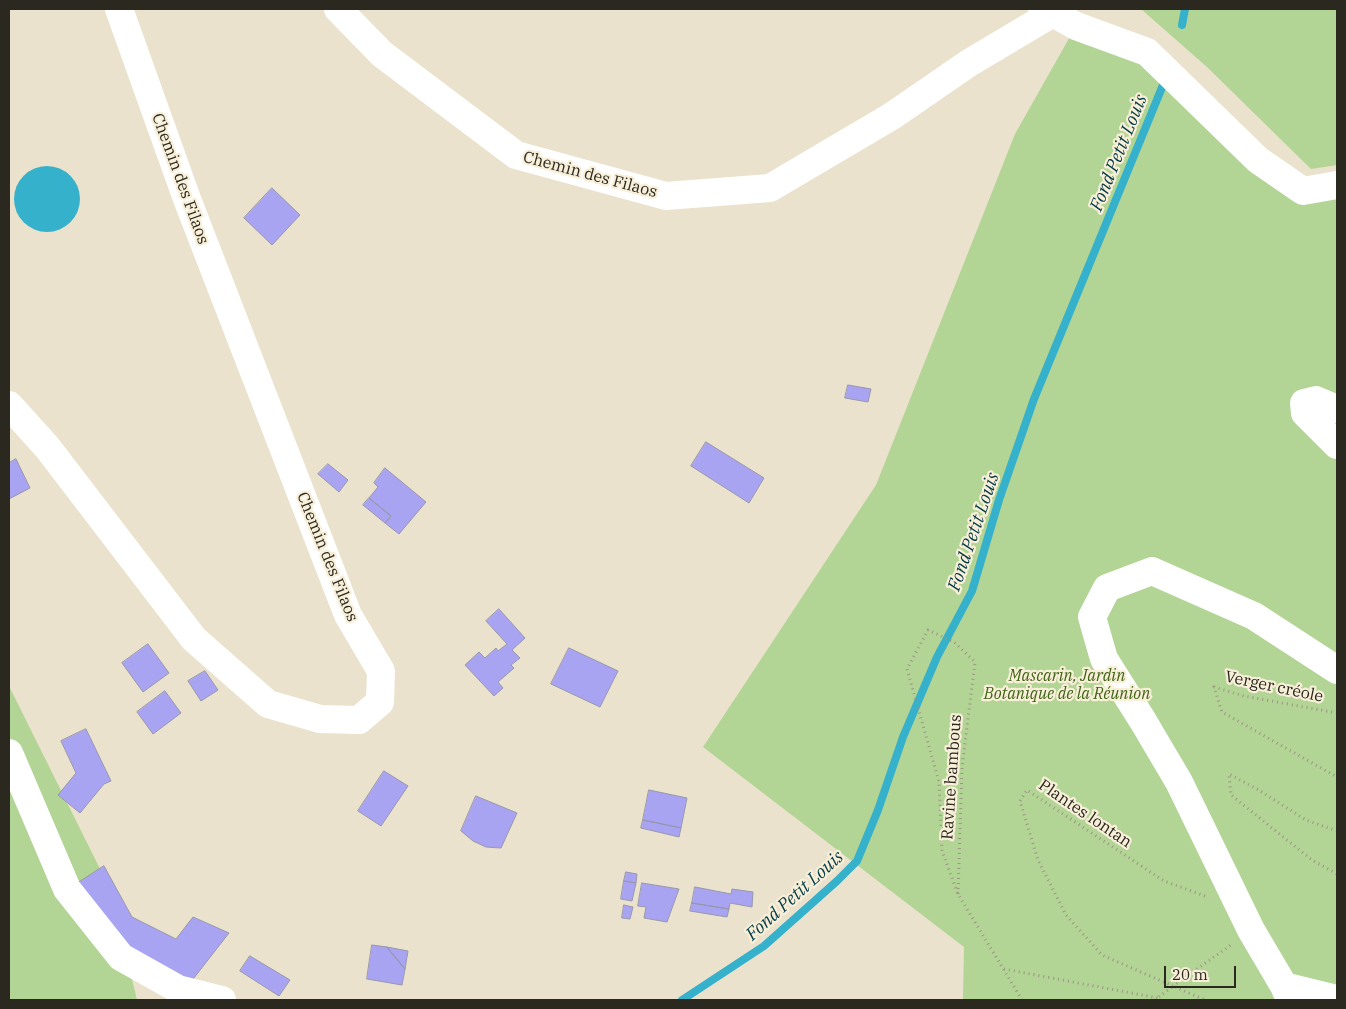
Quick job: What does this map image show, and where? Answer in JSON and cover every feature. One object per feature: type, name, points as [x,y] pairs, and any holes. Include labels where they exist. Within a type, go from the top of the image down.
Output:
[{"type":"street","name":"Chemin des Filaos","points":[[9,405],[47,447],[194,639],[268,704],[320,719],[359,720],[380,702],[381,671],[348,615],[187,199],[119,9]]},
{"type":"street","name":"Chemin des Filaos","points":[[338,9],[382,54],[516,155],[666,196],[770,188],[892,116],[1048,11]]},
{"type":"street","points":[[1048,11],[1076,26],[1147,52],[1258,160],[1303,191],[1337,185]]},
{"type":"street","points":[[1337,409],[1316,400],[1304,403],[1305,414],[1337,445]]},
{"type":"street","points":[[1337,670],[1254,616],[1152,571],[1106,588],[1092,617],[1104,659],[1179,782],[1247,919],[1287,993],[1337,999]]},
{"type":"street","points":[[9,753],[67,889],[122,957],[178,989],[222,1000]]},
{"type":"path","name":"Ravine bambous","points":[[928,630],[954,642],[975,662],[962,767],[958,894],[942,851],[939,782],[907,669],[928,630]]},
{"type":"path","name":"Verger créole","points":[[1337,713],[1244,696],[1214,687],[1222,712],[1337,776]]},
{"type":"path","points":[[1337,831],[1306,820],[1229,774],[1231,796],[1312,860],[1337,874]]},
{"type":"path","name":"Plantes lontan","points":[[1173,986],[1102,955],[1066,915],[1036,851],[1020,801],[1027,790],[1164,881],[1247,919]]},
{"type":"path","points":[[958,894],[1022,1000]]},
{"type":"path","points":[[1003,969],[1156,999],[1247,919]]},
{"type":"path","points":[[1173,986],[1205,1000]]},
{"type":"green space","points":[[1141,9],[1337,9],[1337,165],[1311,169],[1207,67]]},
{"type":"green space","name":"Mascarin, Jardin Botanique de la Réunion","points":[[1076,26],[1147,52],[1303,191],[1337,185],[1337,1000],[963,1000],[964,947],[703,747],[876,485],[1015,134]]},
{"type":"green space","points":[[9,686],[111,891],[137,1000],[9,1000]]},
{"type":"water","points":[[47,166],[59,169],[70,176],[77,187],[80,199],[77,211],[70,222],[59,229],[47,232],[35,229],[24,222],[17,211],[14,199],[17,187],[24,176],[35,169]]},
{"type":"building","points":[[272,188],[300,215],[272,245],[244,218]]},
{"type":"building","points":[[848,385],[871,389],[868,402],[845,398]]},
{"type":"building","points":[[706,442],[764,478],[749,503],[691,466]]},
{"type":"building","points":[[16,459],[30,488],[9,499],[9,463]]},
{"type":"building","points":[[328,464],[348,480],[339,492],[318,474]]},
{"type":"building","points":[[385,468],[426,502],[399,534],[385,523],[391,516],[369,498],[378,487],[374,483]]},
{"type":"building","points":[[369,498],[391,516],[385,523],[363,505]]},
{"type":"building","points":[[499,609],[525,638],[512,650],[520,658],[511,665],[514,668],[498,682],[503,688],[494,696],[465,665],[479,652],[485,658],[496,648],[498,651],[507,644],[486,621]]},
{"type":"building","points":[[148,644],[169,673],[143,692],[122,663]]},
{"type":"building","points":[[569,648],[618,671],[600,707],[551,684]]},
{"type":"building","points":[[205,671],[218,690],[201,701],[188,681]]},
{"type":"building","points":[[165,691],[181,713],[153,734],[137,712]]},
{"type":"building","points":[[86,729],[111,781],[104,784],[80,813],[58,795],[76,773],[61,741]]},
{"type":"building","points":[[384,771],[408,786],[381,826],[358,811]]},
{"type":"building","points":[[649,790],[687,798],[681,828],[643,820]]},
{"type":"building","points":[[476,796],[517,813],[501,848],[486,847],[473,841],[461,831]]},
{"type":"building","points":[[643,820],[681,828],[679,837],[641,828]]},
{"type":"building","points":[[104,866],[132,917],[176,939],[193,917],[229,933],[190,983],[133,956],[75,885]]},
{"type":"building","points":[[626,872],[637,874],[636,883],[624,881]]},
{"type":"building","points":[[624,881],[636,883],[632,901],[621,899]]},
{"type":"building","points":[[642,883],[679,889],[667,922],[644,918],[646,907],[638,906]]},
{"type":"building","points":[[695,887],[731,894],[732,889],[753,892],[752,907],[730,903],[729,909],[692,903]]},
{"type":"building","points":[[692,903],[729,909],[727,917],[690,911]]},
{"type":"building","points":[[624,905],[633,907],[630,919],[622,918]]},
{"type":"building","points":[[372,945],[387,947],[405,969],[402,985],[367,979]]},
{"type":"building","points":[[387,947],[408,951],[405,969]]},
{"type":"building","points":[[250,956],[290,980],[279,996],[240,971]]},
{"type":"waterway","name":"Fond Petit Louis","points":[[1182,25],[1185,9]]},
{"type":"waterway","name":"Fond Petit Louis","points":[[682,1000],[764,946],[857,861],[878,810],[903,737],[937,657],[972,591],[999,500],[1034,399],[1163,85]]}]
